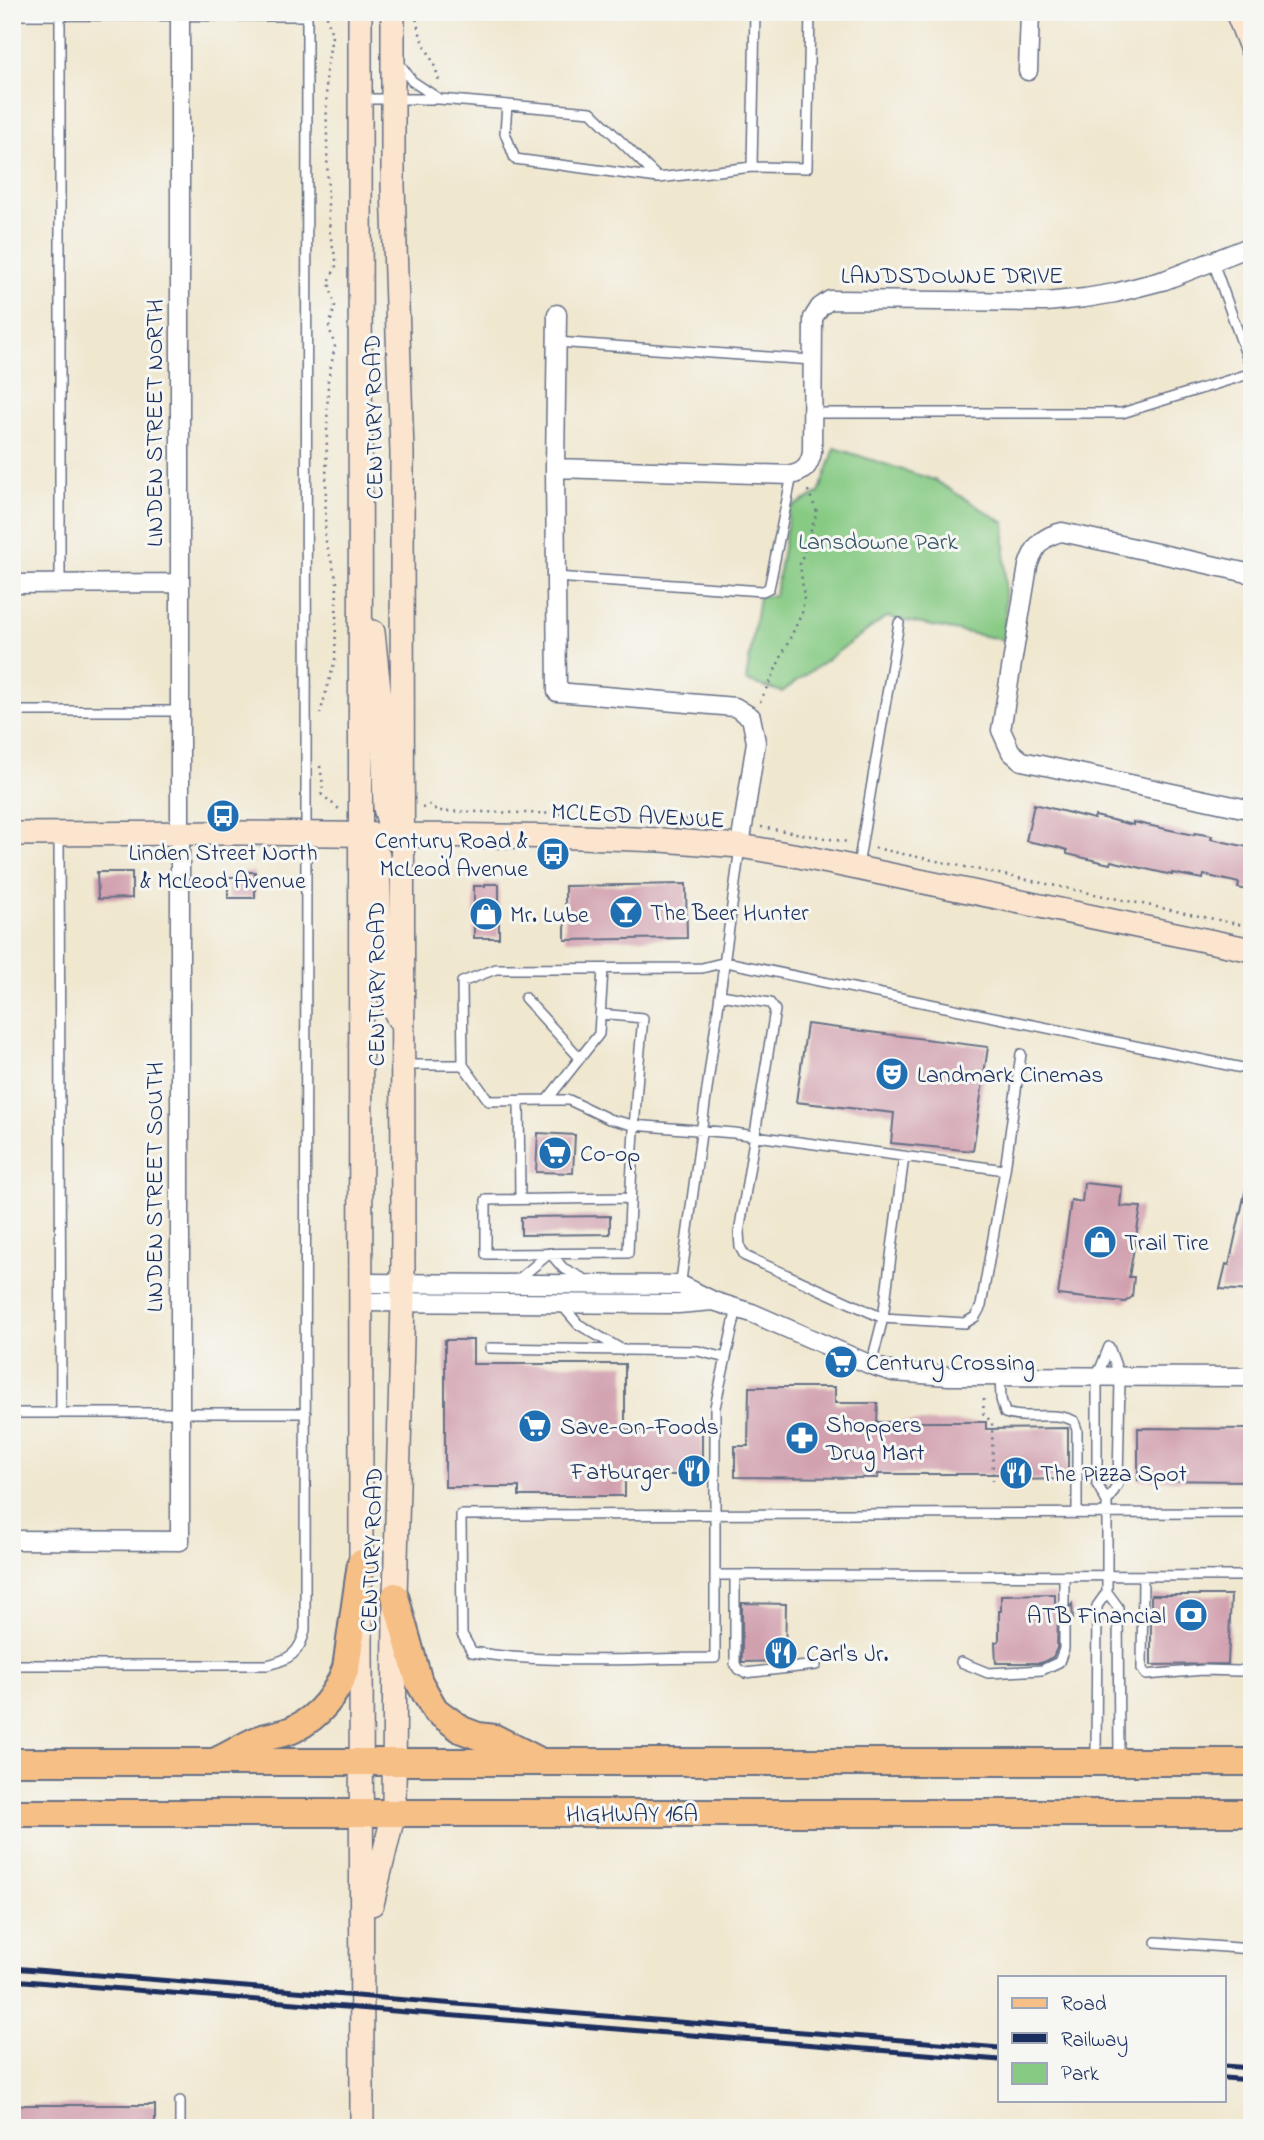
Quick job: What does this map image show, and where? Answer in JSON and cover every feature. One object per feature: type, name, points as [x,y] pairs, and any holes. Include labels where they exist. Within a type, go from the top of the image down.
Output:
[{"type":"main road","name":"CENTURY ROAD","points":[[360,12],[362,2128]]},
{"type":"main road","name":"CENTURY ROAD","points":[[361,1951],[394,1812],[395,1596],[403,1293],[402,452],[395,261],[393,12]]},
{"type":"main road","points":[[1237,12],[1252,50]]},
{"type":"main road","points":[[360,513],[383,729],[385,808],[388,819],[402,836]]},
{"type":"main road","name":"MCLEOD AVENUE","points":[[12,834],[580,837],[740,846],[1252,950]]},
{"type":"main road","points":[[360,835],[374,847],[378,856],[380,935],[386,990],[402,1028]]},
{"type":"main road","points":[[213,1763],[259,1739],[295,1729],[316,1714],[332,1697],[346,1668],[361,1563]]},
{"type":"main road","points":[[395,1596],[419,1682],[436,1710],[462,1730],[495,1738],[541,1761]]},
{"type":"main road","points":[[12,1762],[1252,1762]]},
{"type":"main road","name":"HIGHWAY 16A","points":[[12,1813],[1252,1813]]},
{"type":"street","points":[[1028,71],[1030,12]]},
{"type":"street","name":"LINDEN STREET NORTH","points":[[179,834],[180,14]]},
{"type":"street","name":"LANDSDOWNE DRIVE","points":[[796,474],[810,464],[812,453],[813,318],[820,307],[830,300],[1046,302],[1085,298],[1166,279],[1252,246]]},
{"type":"street","points":[[556,314],[557,692],[735,707],[751,717],[756,742],[740,846]]},
{"type":"street","points":[[555,468],[796,474]]},
{"type":"street","points":[[1252,574],[1062,532],[1052,534],[1039,542],[1028,566],[1001,730],[1011,752],[1022,761],[1252,810]]},
{"type":"street","points":[[12,584],[179,583]]},
{"type":"street","name":"LINDEN STREET SOUTH","points":[[12,1540],[180,1541],[179,834]]},
{"type":"street","points":[[403,1293],[512,1284],[681,1285],[713,1301],[737,1308],[893,1372],[949,1376],[1252,1377]]},
{"type":"street","points":[[361,1293],[403,1293],[560,1303],[678,1304],[713,1301]]},
{"type":"lane","points":[[752,167],[755,12]]},
{"type":"lane","points":[[507,105],[505,133],[515,159],[658,178],[752,167],[807,168],[810,12]]},
{"type":"lane","points":[[12,15],[307,14],[306,1413],[303,1643],[294,1655],[267,1665],[12,1665]]},
{"type":"lane","points":[[60,15],[60,584]]},
{"type":"lane","points":[[393,55],[412,80],[439,99]]},
{"type":"lane","points":[[360,99],[439,99],[590,112],[658,178]]},
{"type":"lane","points":[[812,413],[1122,413],[1252,372],[1213,262]]},
{"type":"lane","points":[[556,342],[812,360]]},
{"type":"lane","points":[[555,577],[763,591],[769,588],[796,474]]},
{"type":"lane","points":[[858,868],[899,623]]},
{"type":"lane","points":[[12,711],[179,710]]},
{"type":"lane","points":[[59,835],[61,1413]]},
{"type":"lane","points":[[678,1304],[740,846]]},
{"type":"lane","points":[[1005,1170],[703,1129],[633,1125],[609,1119],[569,1100],[489,1101],[463,1065],[462,982],[496,969],[702,968],[726,962],[1252,1070]]},
{"type":"lane","points":[[547,1100],[599,1034],[603,969]]},
{"type":"lane","points":[[721,995],[758,999],[770,1003],[775,1010],[740,1233],[740,1247],[744,1256],[883,1318],[965,1323],[975,1317],[981,1306],[1005,1170],[1021,1054]]},
{"type":"lane","points":[[525,998],[580,1058]]},
{"type":"lane","points":[[600,1014],[643,1018],[633,1125],[628,1253],[486,1254],[486,1200],[630,1198]]},
{"type":"lane","points":[[402,1065],[463,1065]]},
{"type":"lane","points":[[519,1101],[520,1199]]},
{"type":"lane","points":[[871,1365],[883,1318],[904,1156]]},
{"type":"lane","points":[[512,1284],[550,1253]]},
{"type":"lane","points":[[550,1253],[563,1268],[596,1284]]},
{"type":"lane","points":[[560,1303],[578,1324],[622,1350]]},
{"type":"lane","points":[[737,1308],[715,1407],[716,1514],[715,1658],[505,1658],[472,1652],[461,1634],[461,1515],[716,1514],[1077,1513],[1107,1512],[1252,1513]]},
{"type":"lane","points":[[1107,1502],[1118,1484],[1120,1377],[1109,1347],[1097,1377],[1097,1484],[1107,1502],[1107,1592],[1097,1606],[1108,1762]]},
{"type":"lane","points":[[490,1349],[698,1351],[726,1357]]},
{"type":"lane","points":[[1000,1376],[1000,1399],[1005,1413],[1016,1417],[1066,1416],[1074,1421],[1077,1430],[1077,1513]]},
{"type":"lane","points":[[12,1413],[306,1413]]},
{"type":"lane","points":[[716,1575],[1252,1576]]},
{"type":"lane","points":[[735,1575],[735,1664],[738,1669],[745,1673],[816,1665]]},
{"type":"lane","points":[[1064,1576],[1064,1604]]},
{"type":"lane","points":[[1143,1577],[1142,1669],[1146,1675],[1203,1670],[1239,1671],[1252,1668]]},
{"type":"lane","points":[[1107,1592],[1118,1607],[1108,1762]]},
{"type":"lane","points":[[961,1662],[988,1672],[1042,1670],[1059,1662],[1064,1649],[1064,1619]]},
{"type":"lane","points":[[1156,1942],[1252,1949]]},
{"type":"lane","points":[[180,2101],[180,2128]]},
{"type":"path","points":[[319,719],[335,660],[337,582],[325,538],[328,380],[335,347],[329,327],[335,306],[329,282],[337,264],[330,235],[328,207],[326,72],[332,36],[326,12]]},
{"type":"path","points":[[416,12],[416,26],[437,71],[439,99]]},
{"type":"path","points":[[751,717],[802,613],[804,597],[800,564],[817,512],[796,474]]},
{"type":"path","points":[[305,810],[321,794],[323,785],[320,763]]},
{"type":"path","points":[[321,794],[339,809]]},
{"type":"path","points":[[423,808],[430,805],[437,811],[656,816],[702,820],[723,826]]},
{"type":"path","points":[[761,827],[862,845],[1252,927]]},
{"type":"path","points":[[984,1399],[983,1413],[992,1423],[993,1481]]},
{"type":"green space","name":"Lansdowne Park","points":[[835,448],[934,480],[1005,523],[1005,640],[886,617],[782,692],[746,681],[759,597],[775,595],[790,508],[819,493]]},
{"type":"building","points":[[1034,804],[1094,819],[1095,816],[1133,825],[1133,822],[1194,835],[1212,836],[1211,839],[1252,848],[1252,891],[1238,888],[1239,883],[1204,875],[1203,879],[1111,861],[1110,864],[1067,854],[1067,850],[1057,847],[1026,841]]},
{"type":"building","points":[[97,872],[132,872],[132,898],[98,899]]},
{"type":"building","points":[[239,872],[255,872],[255,898],[228,898],[228,877],[239,877]]},
{"type":"building","name":"Mr. Lube","points":[[499,884],[499,938],[474,938],[474,886]]},
{"type":"building","name":"The Beer Hunter","points":[[686,884],[687,938],[565,940],[565,886]]},
{"type":"building","name":"Landmark Cinemas","points":[[807,1024],[988,1047],[973,1151],[891,1143],[894,1113],[796,1102]]},
{"type":"building","name":"Co-op","points":[[538,1133],[575,1135],[573,1173],[536,1172]]},
{"type":"building","name":"Trail Tire","points":[[1084,1183],[1122,1187],[1120,1206],[1141,1207],[1129,1277],[1134,1277],[1132,1297],[1125,1302],[1058,1295],[1071,1200],[1082,1202]]},
{"type":"building","points":[[1246,1188],[1252,1189],[1252,1291],[1220,1289],[1226,1264],[1229,1265]]},
{"type":"building","name":"Co-op","points":[[610,1216],[610,1234],[521,1235],[521,1217]]},
{"type":"building","name":"Save-On-Foods","points":[[445,1340],[473,1340],[473,1364],[625,1364],[625,1430],[702,1430],[702,1475],[625,1475],[625,1496],[519,1496],[519,1487],[445,1487]]},
{"type":"building","points":[[749,1387],[835,1387],[835,1403],[878,1403],[877,1422],[986,1422],[986,1429],[1068,1428],[1068,1479],[1004,1480],[1004,1474],[878,1474],[878,1478],[735,1477],[735,1446],[748,1446]]},
{"type":"building","points":[[1138,1428],[1252,1429],[1252,1481],[1138,1480]]},
{"type":"building","points":[[1055,1594],[1055,1605],[1061,1610],[1067,1610],[1072,1604],[1073,1619],[1065,1612],[1058,1616],[1057,1648],[1053,1657],[1041,1663],[996,1663],[995,1642],[999,1641],[1001,1595]]},
{"type":"building","name":"ATB Financial","points":[[1151,1595],[1231,1595],[1228,1664],[1151,1665]]},
{"type":"building","points":[[742,1603],[786,1604],[785,1661],[742,1662]]},
{"type":"building","points":[[12,2105],[155,2105],[155,2128],[12,2128]]},
{"type":"railway","points":[[12,1968],[998,2048]]},
{"type":"railway","points":[[12,1980],[998,2060]]},
{"type":"railway","points":[[1226,2066],[1252,2068]]},
{"type":"railway","points":[[1226,2078],[1252,2080]]},
{"type":"place","name":"Linden Street North & McLeod Avenue","points":[[223,816]]},
{"type":"place","name":"Century Road & McLeod Avenue","points":[[553,854]]},
{"type":"place","name":"The Beer Hunter","points":[[626,912]]},
{"type":"place","name":"Mr. Lube","points":[[486,914]]},
{"type":"place","name":"Landmark Cinemas","points":[[892,1074]]},
{"type":"place","name":"Co-op","points":[[555,1153]]},
{"type":"place","name":"Trail Tire","points":[[1100,1242]]},
{"type":"place","name":"Century Crossing","points":[[841,1362]]},
{"type":"place","name":"Save-On-Foods","points":[[535,1426]]},
{"type":"place","name":"Shoppers Drug Mart","points":[[802,1438]]},
{"type":"place","name":"Fatburger","points":[[694,1471]]},
{"type":"place","name":"The Pizza Spot","points":[[1016,1473]]},
{"type":"place","name":"ATB Financial","points":[[1191,1615]]},
{"type":"place","name":"Carl's Jr.","points":[[781,1653]]}]
